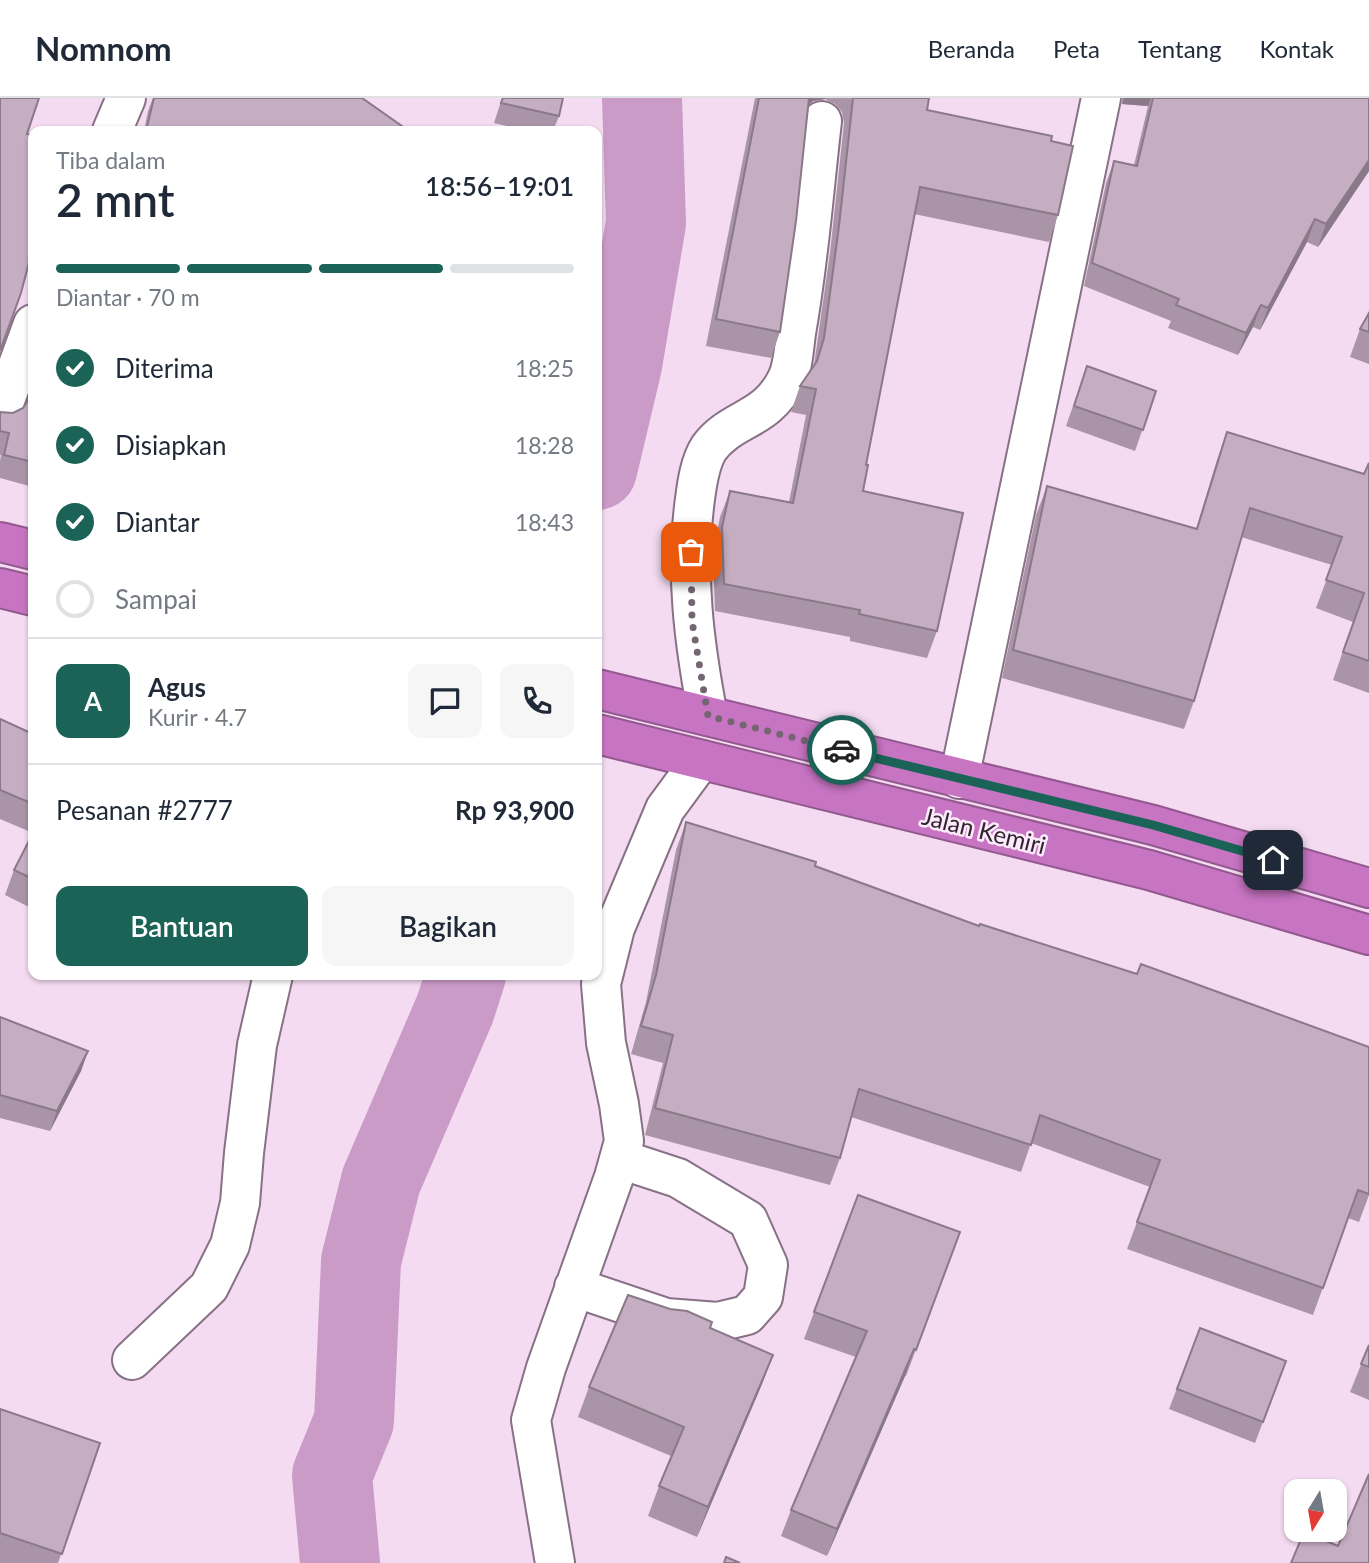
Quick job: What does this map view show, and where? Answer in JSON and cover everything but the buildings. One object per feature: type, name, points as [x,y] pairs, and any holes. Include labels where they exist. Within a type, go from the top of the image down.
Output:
[{"type":"highway","points":[[0,542],[28,549]]},
{"type":"highway","points":[[0,588],[28,595]]},
{"type":"highway","name":"Jalan Kemiri","points":[[602,690],[1153,825],[1369,888]]},
{"type":"highway","name":"Jalan Kemiri","points":[[602,735],[1149,870],[1369,935]]},
{"type":"street","points":[[113,126],[126,98]]},
{"type":"street","points":[[959,779],[1101,98]]},
{"type":"street","points":[[692,711],[691,530],[698,481],[707,451],[719,437],[763,411],[776,398],[789,377],[804,287],[822,121]]},
{"type":"street","points":[[0,414],[28,338]]},
{"type":"street","points":[[555,1563],[531,1420],[545,1368],[620,1159],[624,1141],[606,1043],[601,984],[615,929],[684,756]]},
{"type":"street","points":[[132,1360],[209,1287],[230,1245],[240,1203],[243,1153],[257,1045],[272,980]]},
{"type":"street","points":[[574,1287],[666,1318],[718,1322],[747,1315],[763,1297],[768,1265],[748,1220],[678,1178],[620,1159]]},
{"type":"waterway","points":[[602,449],[622,365],[646,223],[642,98]]},
{"type":"waterway","points":[[340,1563],[332,1475],[354,1421],[361,1261],[381,1181],[455,1009],[464,980]]},
{"type":"way so far","points":[[691,552],[692,621],[708,716],[842,750]]},
{"type":"route","points":[[842,750],[1153,825],[1273,860]]}]
